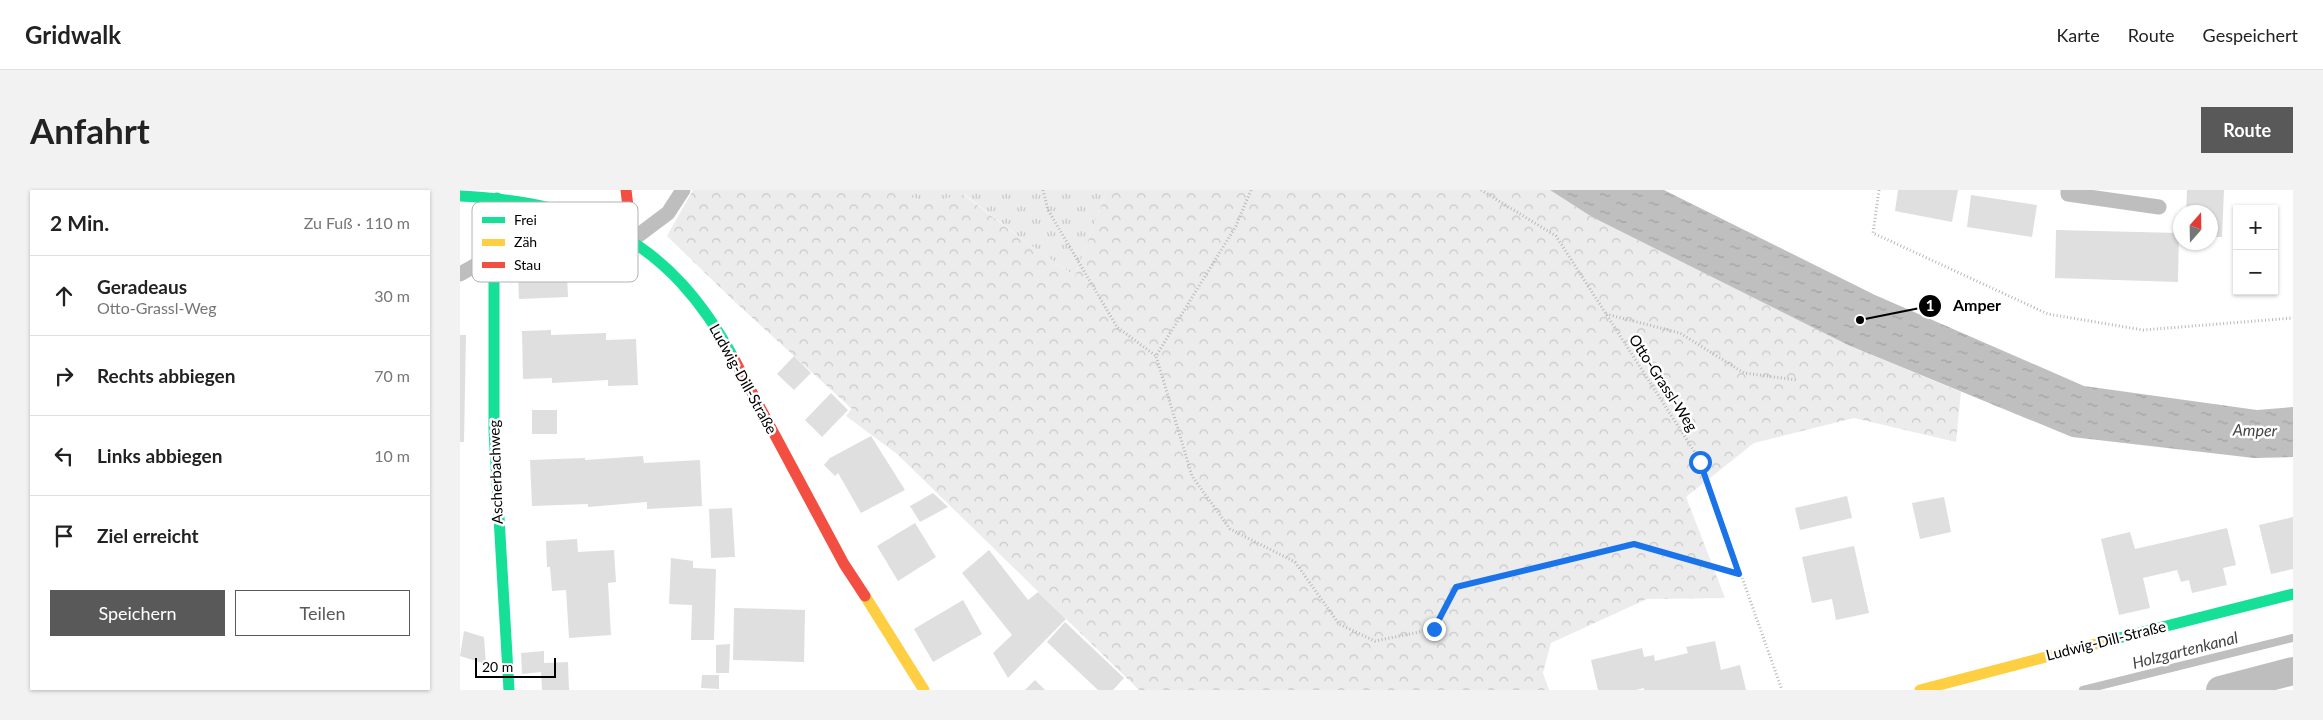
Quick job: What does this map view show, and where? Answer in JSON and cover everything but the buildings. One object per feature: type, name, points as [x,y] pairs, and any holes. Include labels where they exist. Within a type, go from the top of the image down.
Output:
[{"type":"street","name":"Ludwig-Dill-Straße","points":[[460,196],[530,202]]},
{"type":"street","name":"Ascherbachweg","points":[[497,198],[497,202]]},
{"type":"street","name":"Ludwig-Dill-Straße","points":[[638,245],[672,272],[706,313],[722,336],[844,564],[924,690]]},
{"type":"street","name":"Ascherbachweg","points":[[494,282],[494,431],[508,690]]},
{"type":"street","name":"Ludwig-Dill-Straße","points":[[1920,690],[2293,594]]},
{"type":"street","points":[[2220,690],[2293,671]]},
{"type":"lane","points":[[638,236],[668,213],[683,190]]},
{"type":"lane","points":[[2068,190],[2068,194],[2159,207]]},
{"type":"lane","points":[[460,274],[472,267]]},
{"type":"path","points":[[1043,190],[1048,210],[1117,327],[1156,356],[1192,476],[1230,529],[1295,562],[1339,624],[1375,641],[1434,629],[1456,587],[1634,544],[1739,574]]},
{"type":"path","points":[[1156,356],[1236,226],[1251,190]]},
{"type":"path","name":"Otto-Grassl-Weg","points":[[1481,190],[1556,236],[1700,462],[1782,690]]},
{"type":"path","points":[[1879,190],[1873,233],[2048,314],[2143,330],[2293,318]]},
{"type":"path","points":[[1606,314],[1680,333],[1744,373],[1797,380]]},
{"type":"green space","points":[[693,190],[911,190],[915,198],[925,204],[963,194],[1023,240],[1075,276],[1107,190],[1550,190],[1592,217],[1848,345],[1961,392],[1956,442],[1854,418],[1754,443],[1686,497],[1725,598],[1647,599],[1551,643],[1543,673],[1549,690],[1139,690],[897,454],[846,416],[852,409],[735,302],[667,236]]},
{"type":"green space","points":[[911,190],[1107,190],[1075,276],[1023,240],[964,194],[925,204],[915,198]]},
{"type":"water","points":[[1550,190],[1664,190],[1875,295],[2084,386],[2257,410],[2293,407],[2293,457],[2254,458],[2072,437],[1848,345],[1592,217]]},
{"type":"waterway","name":"Holzgartenkanal","points":[[2083,690],[2293,638]]},
{"type":"traffic: fast","points":[[460,196],[516,202]]},
{"type":"traffic: fast","points":[[497,198],[497,202]]},
{"type":"traffic: fast","points":[[638,246],[653,256],[682,283],[708,317],[733,357]]},
{"type":"traffic: fast","points":[[494,282],[494,431],[509,690]]},
{"type":"traffic: fast","points":[[2111,640],[2293,594]]},
{"type":"traffic: slow","points":[[865,596],[924,690]]},
{"type":"traffic: slow","points":[[1920,690],[2111,640]]},
{"type":"traffic: jam","points":[[626,190],[627,202]]},
{"type":"traffic: jam","points":[[733,357],[844,564],[865,596]]},
{"type":"place","name":"Amper","points":[[1860,320]]},
{"type":"route","points":[[1434,629],[1456,587],[1634,544],[1739,574],[1700,462]]}]
